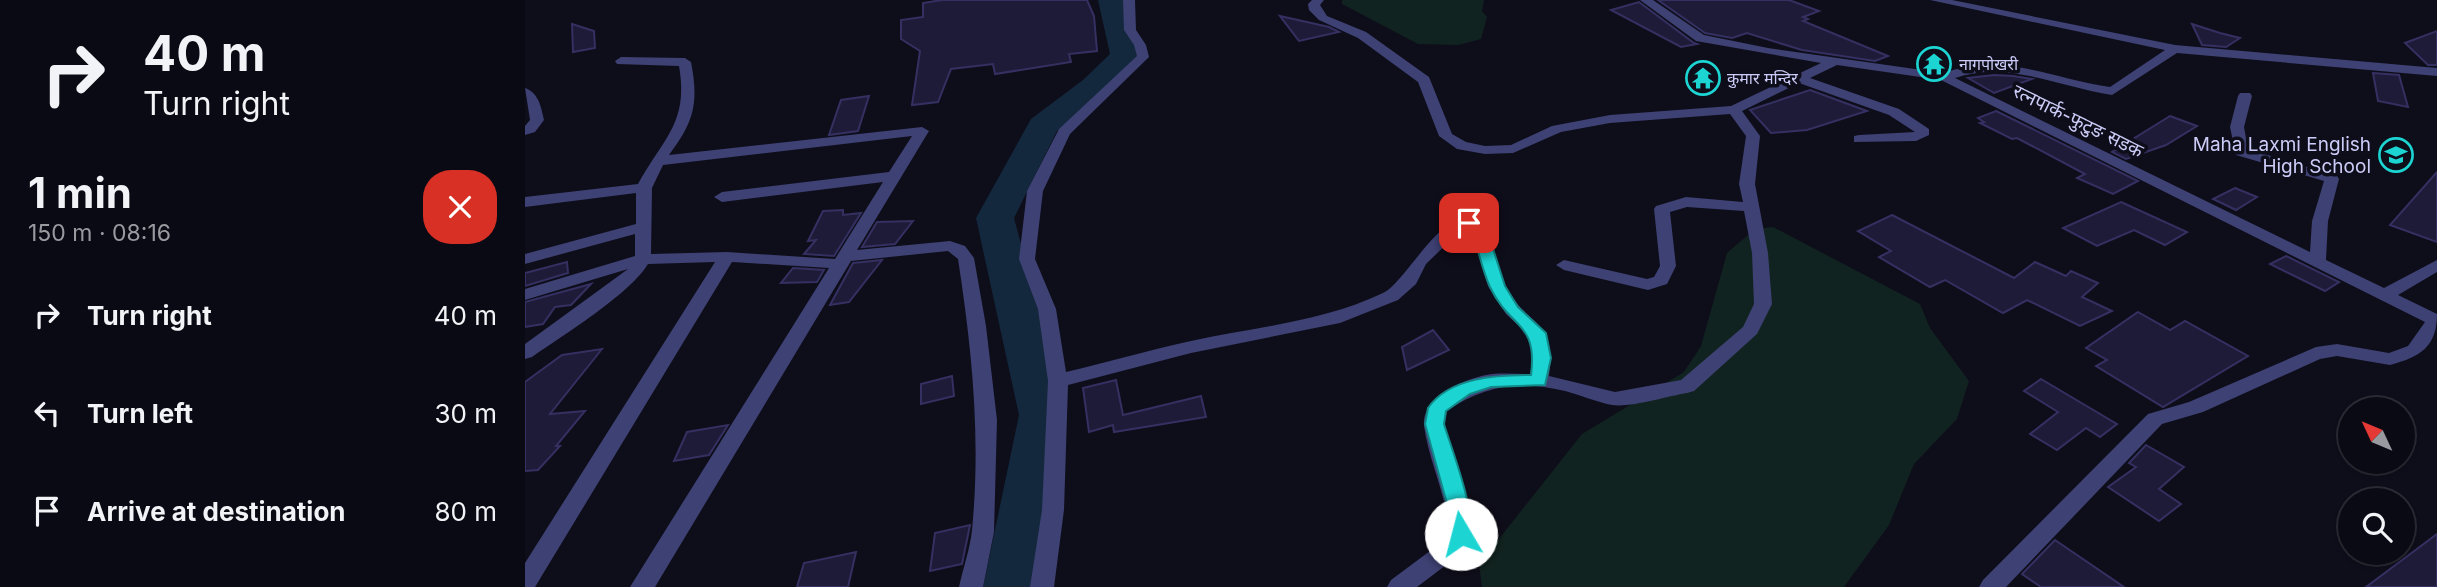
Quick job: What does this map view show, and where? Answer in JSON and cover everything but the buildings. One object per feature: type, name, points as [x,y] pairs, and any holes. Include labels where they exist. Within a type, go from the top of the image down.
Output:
[{"type":"street","points":[[1042,587],[1053,510],[1058,381],[1047,309],[1027,259],[1035,191],[1064,132],[1143,57],[1140,45],[1130,30],[1129,0]]},
{"type":"street","points":[[1318,0],[1314,4],[1315,10],[1323,18],[1362,35],[1424,80],[1446,136],[1462,145],[1485,150],[1513,149],[1557,130],[1610,119],[1734,110],[1836,61]]},
{"type":"street","name":"रत्नपार्क-फुटुङ सडक","points":[[1646,0],[1700,38],[1768,51],[1944,77],[2436,320]]},
{"type":"street","points":[[1936,0],[2175,49],[2437,72]]},
{"type":"street","points":[[1944,77],[1963,69],[1997,65],[2112,91],[2175,49]]},
{"type":"street","points":[[525,353],[623,283],[643,259],[644,188],[658,161],[686,122],[690,87],[685,62],[621,61]]},
{"type":"street","points":[[1799,79],[1895,112],[1923,128],[1924,132],[1916,136],[1859,139]]},
{"type":"street","points":[[525,92],[532,100],[537,120],[525,131]]},
{"type":"street","points":[[2245,96],[2237,127],[2241,152],[2332,179],[2321,221],[2318,260]]},
{"type":"street","points":[[1399,587],[1450,549],[1461,534],[1459,511],[1434,424],[1437,408],[1464,390],[1490,381],[1565,384],[1615,399],[1688,386],[1751,330],[1763,304],[1761,253],[1747,184],[1753,136],[1734,110]]},
{"type":"street","points":[[642,587],[922,131],[658,161]]},
{"type":"street","points":[[722,197],[893,176]]},
{"type":"street","points":[[525,202],[644,188]]},
{"type":"street","points":[[1564,265],[1648,285],[1661,279],[1668,266],[1662,209],[1686,202],[1752,207]]},
{"type":"street","points":[[1058,381],[1191,347],[1334,319],[1392,296],[1410,280],[1419,262],[1442,238],[1457,225],[1469,223],[1479,227],[1497,286],[1512,310],[1538,333],[1542,358],[1539,381]]},
{"type":"street","points":[[525,260],[642,227]]},
{"type":"street","points":[[525,295],[643,259],[727,257],[844,260],[950,246],[959,250],[966,258],[977,326],[987,419],[983,533],[971,587]]},
{"type":"street","points":[[525,583],[727,257]]},
{"type":"street","points":[[2386,294],[2437,265]]},
{"type":"street","points":[[1991,587],[2155,419],[2196,407],[2316,353],[2337,350],[2390,359],[2415,350],[2436,320]]},
{"type":"green space","points":[[1342,0],[1484,0],[1482,11],[1487,17],[1481,39],[1458,45],[1418,44],[1342,4]]},
{"type":"green space","points":[[1773,227],[1920,304],[1930,328],[1969,381],[1957,419],[1914,464],[1889,525],[1844,587],[1482,587],[1479,564],[1582,434],[1684,372],[1701,346],[1727,253],[1755,229]]},
{"type":"waterway","points":[[1012,587],[1043,415],[995,218],[1043,126],[1094,87],[1125,56],[1111,0]]},
{"type":"place","name":"नागपोखरी","points":[[1934,64]]},
{"type":"place","name":"कुमार मन्दिर","points":[[1703,78]]},
{"type":"place","name":"Maha Laxmi English High School","points":[[2396,155]]},
{"type":"route","points":[[1461,534],[1459,511],[1434,424],[1437,408],[1464,390],[1490,381],[1539,381],[1542,358],[1538,333],[1512,310],[1497,286],[1479,227],[1469,223]]}]
